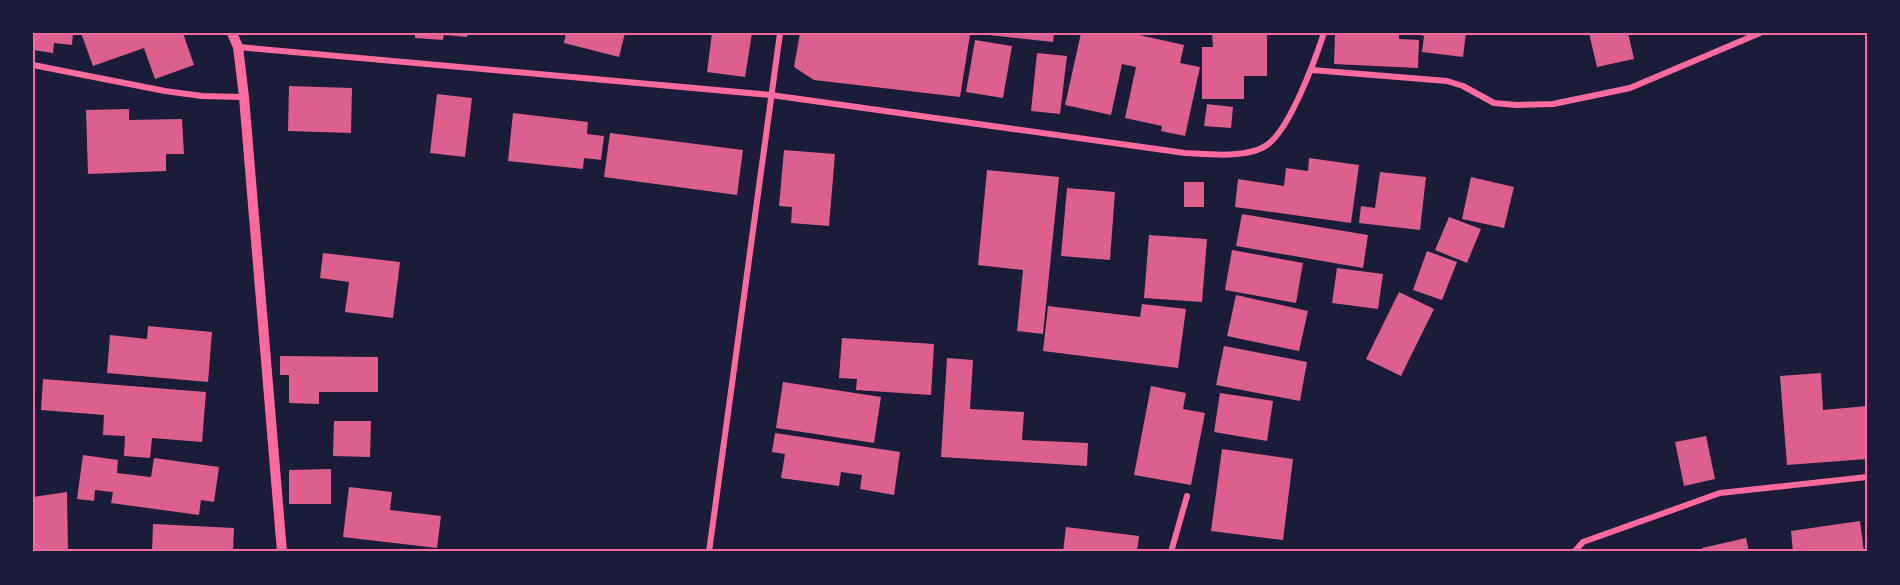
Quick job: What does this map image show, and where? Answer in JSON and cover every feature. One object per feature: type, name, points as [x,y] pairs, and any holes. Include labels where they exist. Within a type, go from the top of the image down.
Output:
[{"type":"street","points":[[232,33],[238,47],[244,97],[282,552]]},
{"type":"street","points":[[710,552],[780,33]]},
{"type":"street","points":[[238,47],[771,95],[1185,153],[1221,155],[1250,151],[1268,145],[1280,129],[1312,70],[1324,33]]},
{"type":"street","points":[[1312,70],[1447,81],[1463,86],[1494,103],[1553,104],[1630,88],[1760,33]]},
{"type":"street","points":[[33,64],[165,91],[202,96],[244,97]]},
{"type":"street","points":[[1574,552],[1583,542],[1720,493],[1867,477]]},
{"type":"street","points":[[1171,552],[1187,496]]},
{"type":"building","points":[[33,33],[73,33],[72,45],[54,43],[53,53],[33,50]]},
{"type":"building","points":[[81,33],[183,33],[194,65],[155,79],[144,48],[93,66]]},
{"type":"building","points":[[415,33],[444,33],[443,40],[415,38]]},
{"type":"building","points":[[445,33],[468,33],[467,37],[445,35]]},
{"type":"building","points":[[566,33],[625,33],[619,57],[564,43]]},
{"type":"building","points":[[712,33],[752,33],[745,77],[707,72]]},
{"type":"building","points":[[800,33],[970,35],[960,97],[814,80],[794,67]]},
{"type":"building","points":[[989,33],[1054,33],[1053,42],[989,35]]},
{"type":"building","points":[[1081,33],[1130,33],[1184,45],[1180,63],[1200,67],[1185,136],[1161,131],[1162,126],[1125,118],[1136,67],[1122,64],[1111,115],[1065,105]]},
{"type":"building","points":[[1212,33],[1267,33],[1267,76],[1244,76],[1244,99],[1202,99],[1202,47],[1213,47]]},
{"type":"building","points":[[1335,33],[1399,33],[1399,39],[1419,40],[1418,68],[1334,64]]},
{"type":"building","points":[[1412,33],[1466,33],[1463,57],[1422,52],[1424,36]]},
{"type":"building","points":[[1589,33],[1628,33],[1634,59],[1597,67]]},
{"type":"building","points":[[975,40],[1012,46],[1003,98],[966,92]]},
{"type":"building","points":[[1037,53],[1067,56],[1060,114],[1031,111]]},
{"type":"building","points":[[289,86],[352,88],[351,133],[288,131]]},
{"type":"building","points":[[437,94],[472,98],[465,157],[430,153]]},
{"type":"building","points":[[1207,104],[1233,107],[1231,128],[1204,126]]},
{"type":"building","points":[[129,109],[129,120],[182,119],[184,154],[166,154],[166,171],[88,174],[86,110]]},
{"type":"building","points":[[513,113],[588,122],[587,134],[604,136],[601,160],[584,158],[583,169],[508,161]]},
{"type":"building","points":[[610,133],[743,150],[737,195],[604,177]]},
{"type":"building","points":[[784,150],[835,154],[829,226],[791,223],[792,207],[779,206]]},
{"type":"building","points":[[1309,158],[1359,165],[1351,223],[1235,207],[1238,179],[1284,186],[1286,168],[1308,171]]},
{"type":"building","points":[[987,170],[1059,177],[1043,334],[1017,331],[1023,270],[978,265]]},
{"type":"building","points":[[1380,172],[1426,177],[1420,230],[1359,223],[1361,206],[1375,208]]},
{"type":"building","points":[[1471,177],[1514,187],[1504,228],[1462,219]]},
{"type":"building","points":[[1184,182],[1204,182],[1204,207],[1184,207]]},
{"type":"building","points":[[1067,188],[1115,192],[1110,260],[1061,256]]},
{"type":"building","points":[[1242,214],[1368,235],[1363,268],[1236,246]]},
{"type":"building","points":[[1449,217],[1481,229],[1467,263],[1435,250]]},
{"type":"building","points":[[1149,235],[1207,239],[1202,302],[1144,298]]},
{"type":"building","points":[[1232,250],[1303,263],[1296,303],[1225,290]]},
{"type":"building","points":[[1427,251],[1457,262],[1442,300],[1413,290]]},
{"type":"building","points":[[323,253],[400,262],[393,318],[345,312],[349,282],[320,278]]},
{"type":"building","points":[[1337,268],[1383,274],[1378,309],[1332,303]]},
{"type":"building","points":[[1399,292],[1434,309],[1401,376],[1366,359]]},
{"type":"building","points":[[1236,295],[1308,311],[1299,351],[1227,336]]},
{"type":"building","points":[[1142,304],[1186,309],[1178,368],[1043,351],[1048,306],[1140,317]]},
{"type":"building","points":[[148,326],[212,332],[208,382],[107,373],[110,335],[147,339]]},
{"type":"building","points":[[842,338],[934,344],[931,395],[856,390],[857,379],[839,378]]},
{"type":"building","points":[[1224,346],[1307,362],[1300,401],[1216,385]]},
{"type":"building","points":[[280,356],[378,357],[378,392],[319,392],[319,404],[289,403],[289,375],[280,375]]},
{"type":"building","points":[[947,358],[973,360],[970,409],[1024,412],[1022,440],[1088,443],[1087,466],[941,457]]},
{"type":"building","points":[[1821,373],[1823,410],[1867,406],[1867,459],[1787,465],[1780,376]]},
{"type":"building","points":[[43,379],[206,392],[202,442],[152,438],[150,458],[124,456],[125,436],[103,435],[104,415],[41,410]]},
{"type":"building","points":[[783,382],[881,397],[874,443],[776,428]]},
{"type":"building","points":[[1151,386],[1186,393],[1183,409],[1205,413],[1191,485],[1134,475]]},
{"type":"building","points":[[1220,393],[1273,401],[1267,441],[1214,432]]},
{"type":"building","points":[[334,421],[371,421],[370,457],[333,456]]},
{"type":"building","points":[[775,433],[900,452],[894,495],[860,489],[862,475],[841,472],[839,486],[781,478],[785,454],[772,452]]},
{"type":"building","points":[[1706,436],[1715,479],[1684,486],[1675,442]]},
{"type":"building","points":[[1222,449],[1293,459],[1283,540],[1211,531]]},
{"type":"building","points":[[83,455],[118,460],[117,473],[151,477],[154,458],[219,467],[214,502],[201,500],[199,515],[111,503],[113,492],[95,490],[94,501],[77,499]]},
{"type":"building","points":[[331,469],[331,504],[289,504],[289,470]]},
{"type":"building","points":[[349,487],[392,492],[390,510],[441,516],[437,548],[343,537]]},
{"type":"building","points":[[67,492],[68,552],[33,552],[33,497]]},
{"type":"building","points":[[1860,521],[1864,552],[1793,552],[1791,531]]},
{"type":"building","points":[[153,524],[234,528],[233,552],[152,552]]},
{"type":"building","points":[[1066,527],[1139,536],[1137,552],[1063,552]]},
{"type":"building","points":[[1746,538],[1749,552],[1703,552],[1702,548]]}]
